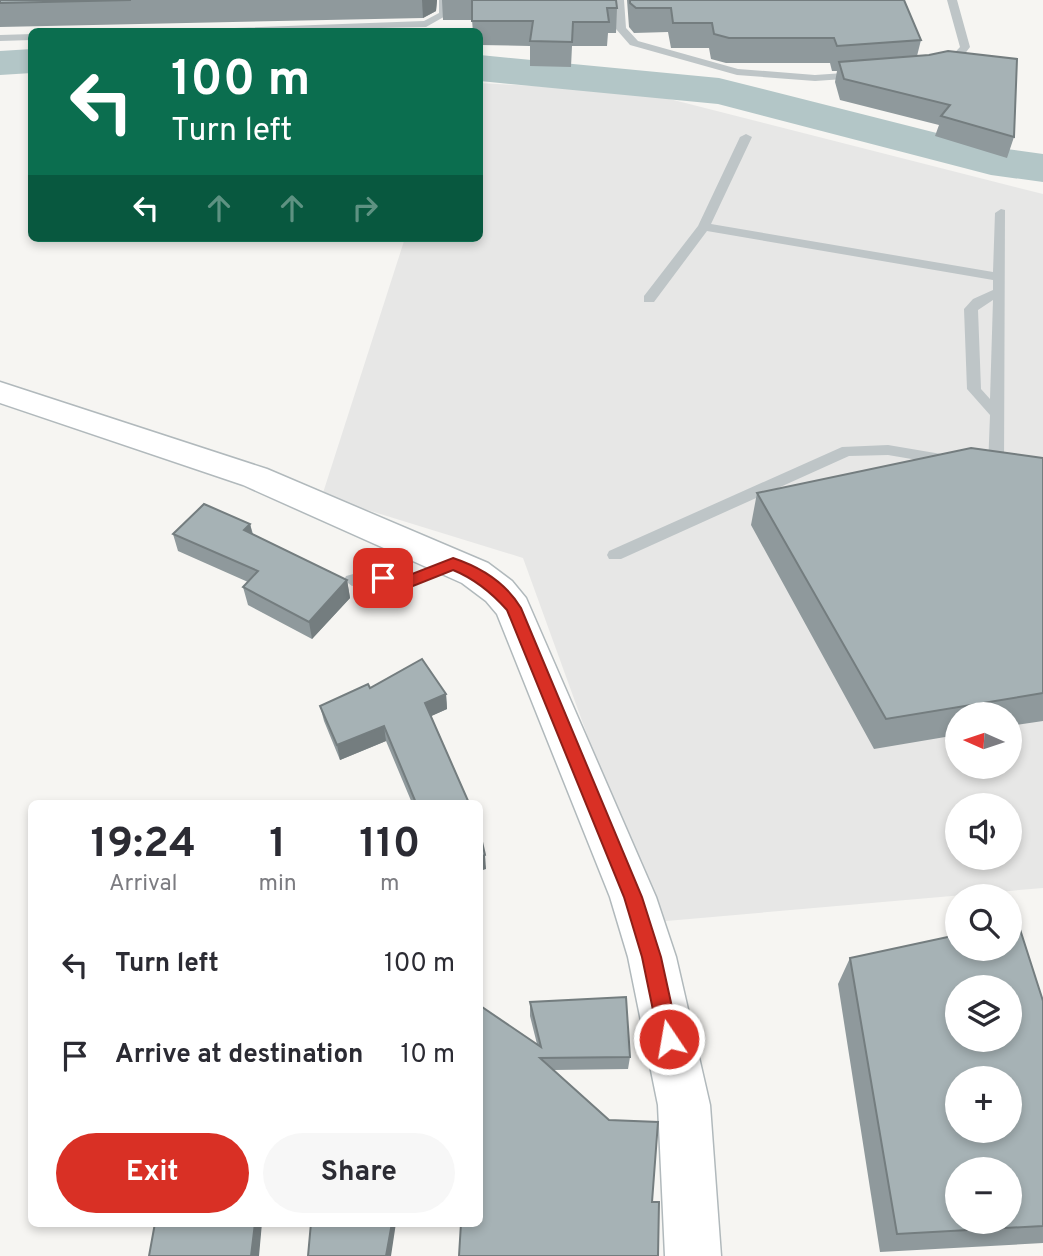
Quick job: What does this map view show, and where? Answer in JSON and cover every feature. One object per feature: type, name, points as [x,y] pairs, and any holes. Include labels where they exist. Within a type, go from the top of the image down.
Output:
[{"type":"street","points":[[0,392],[255,477],[483,579],[499,591],[513,608],[633,897],[652,957],[684,1105],[693,1256]]},
{"type":"lane","points":[[316,28],[426,24],[444,14],[444,0]]},
{"type":"lane","points":[[619,0],[621,29],[634,43],[737,72],[816,78],[870,74]]},
{"type":"lane","points":[[924,70],[950,64],[965,47],[951,0]]},
{"type":"lane","points":[[0,38],[28,37]]},
{"type":"lane","points":[[649,299],[704,227],[746,138]]},
{"type":"lane","points":[[615,555],[847,451],[888,450],[989,467],[996,413],[1001,213]]},
{"type":"lane","points":[[704,227],[1000,277]]},
{"type":"lane","points":[[996,413],[974,388],[971,309],[978,302],[1000,292]]},
{"type":"lane","points":[[352,580],[368,576],[403,584],[453,564]]},
{"type":"shaded area","points":[[483,83],[642,92],[1043,194],[1043,888],[1022,890],[1022,884],[945,884],[945,897],[655,922],[523,558],[322,496],[404,242],[483,242]]},
{"type":"building","points":[[0,0],[131,0],[0,3]]},
{"type":"building","points":[[472,0],[616,0],[617,8],[607,8],[609,22],[573,22],[572,42],[530,41],[533,21],[472,21]]},
{"type":"building","points":[[630,0],[904,0],[921,40],[837,46],[834,38],[729,38],[714,34],[712,23],[673,23],[671,8],[636,8]]},
{"type":"building","points":[[948,51],[1017,59],[1014,137],[941,116],[950,105],[844,79],[839,62],[929,55]]},
{"type":"building","points":[[971,448],[1043,458],[1043,693],[989,702],[945,702],[945,709],[886,719],[757,493]]},
{"type":"building","points":[[204,504],[250,524],[244,530],[347,580],[309,622],[243,587],[258,571],[173,534]]},
{"type":"building","points":[[422,659],[446,694],[425,703],[468,800],[415,800],[384,726],[337,745],[320,706],[368,684],[370,688]]},
{"type":"building","points":[[1022,935],[1043,1001],[1043,1226],[1022,1227],[1022,1157],[945,1157],[945,1231],[897,1234],[850,958],[945,938],[945,961],[1022,961]]},
{"type":"building","points":[[626,997],[630,1057],[540,1058],[609,1120],[658,1122],[652,1202],[659,1202],[658,1256],[459,1256],[461,1227],[483,1227],[483,1008],[541,1047],[530,1002]]},
{"type":"building","points":[[154,1227],[255,1227],[251,1256],[149,1256]]},
{"type":"building","points":[[311,1227],[391,1227],[386,1256],[308,1256]]},
{"type":"waterway","points":[[0,63],[28,61]]},
{"type":"waterway","points":[[483,68],[719,91],[991,161],[1043,168]]},
{"type":"route","points":[[383,578],[403,584],[453,564],[475,573],[499,591],[513,608],[633,897],[652,957],[669,1039]]}]
